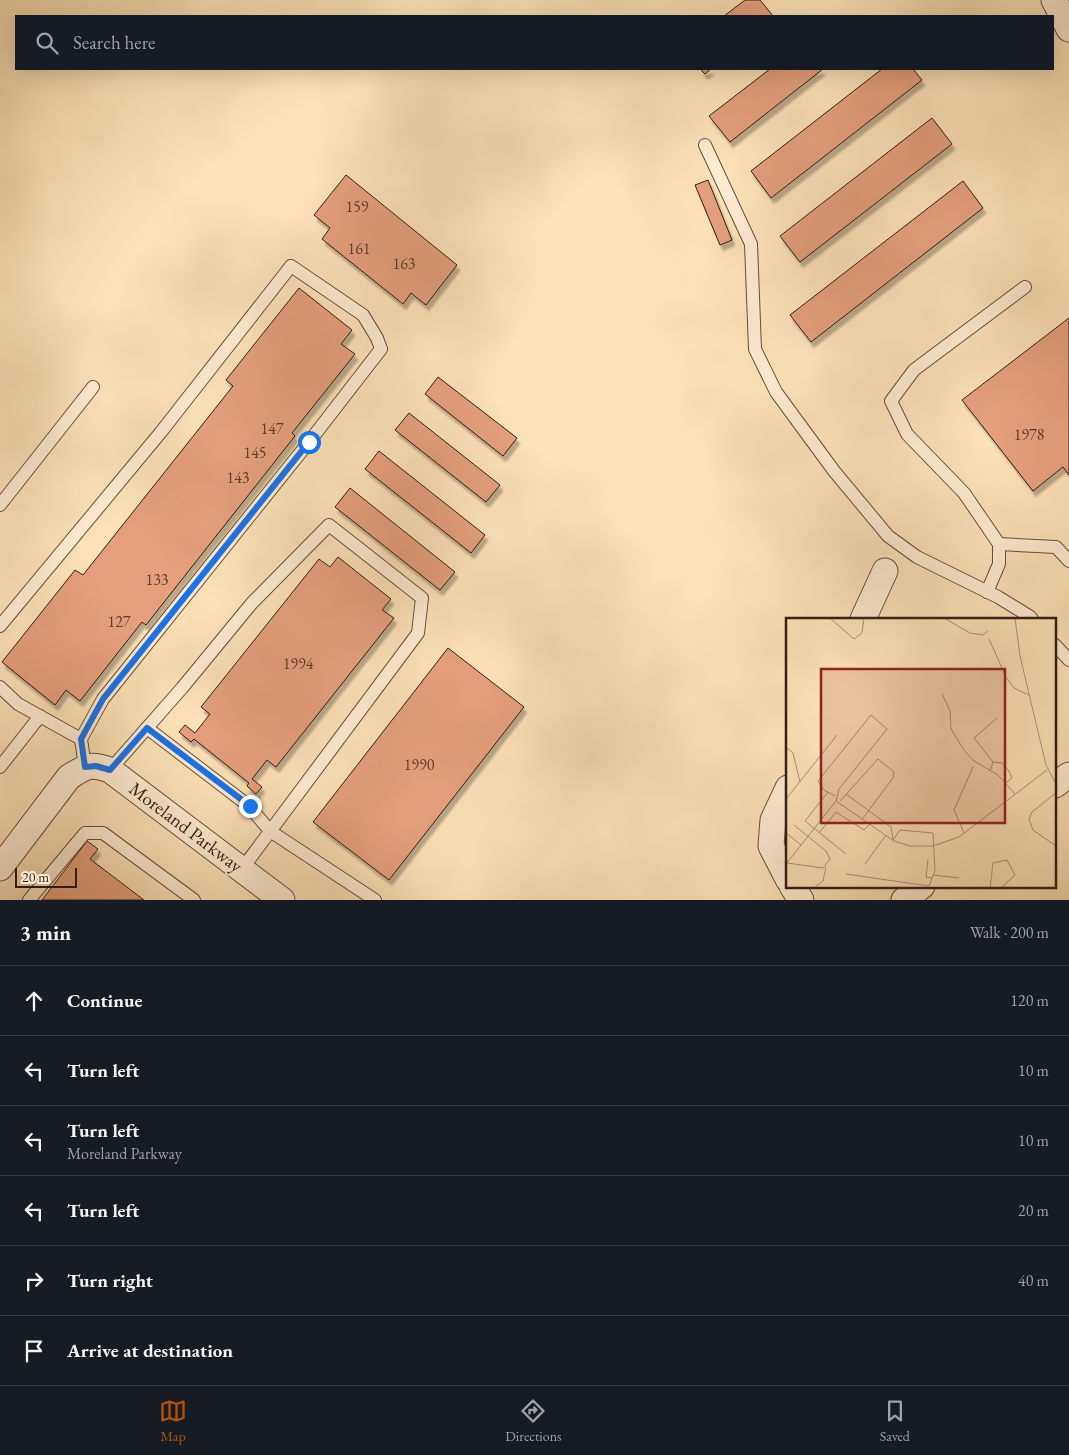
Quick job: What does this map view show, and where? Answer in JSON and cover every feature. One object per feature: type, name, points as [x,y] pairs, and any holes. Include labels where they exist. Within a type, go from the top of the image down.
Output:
[{"type":"street","points":[[1054,0],[1069,29]]},
{"type":"street","points":[[863,618],[885,571]]},
{"type":"street","name":"Moreland Parkway","points":[[85,767],[96,766],[110,770],[282,900]]},
{"type":"street","points":[[0,868],[69,777],[85,767]]},
{"type":"street","points":[[1056,784],[1069,774]]},
{"type":"street","points":[[786,792],[773,820],[771,846],[786,876]]},
{"type":"street","points":[[793,888],[801,900]]},
{"type":"street","points":[[904,900],[919,888]]},
{"type":"lane","points":[[705,145],[751,244],[755,349],[776,392],[834,471],[888,536],[917,557],[987,592],[1031,618]]},
{"type":"lane","points":[[0,626],[161,432],[291,266],[363,315],[377,338],[381,349],[103,699],[81,739],[85,767]]},
{"type":"lane","points":[[987,592],[999,564],[999,544],[964,493],[908,434],[891,401],[914,370],[1024,287]]},
{"type":"lane","points":[[0,505],[93,387]]},
{"type":"lane","points":[[110,770],[182,688],[252,603],[329,526],[422,598],[418,633],[242,869]]},
{"type":"lane","points":[[999,544],[1056,547],[1069,561]]},
{"type":"lane","points":[[1056,646],[1069,660]]},
{"type":"lane","points":[[0,688],[18,704],[81,739]]},
{"type":"lane","points":[[0,767],[40,716]]},
{"type":"lane","points":[[147,728],[250,806],[270,831],[375,900]]},
{"type":"lane","points":[[29,900],[85,833],[103,833],[194,900]]},
{"type":"building","points":[[745,0],[760,0],[772,15],[725,15]]},
{"type":"building","points":[[701,70],[710,70],[705,74]]},
{"type":"building","points":[[769,70],[822,70],[730,142],[709,116]]},
{"type":"building","points":[[881,70],[914,70],[922,80],[771,198],[751,171]]},
{"type":"building","points":[[932,118],[952,144],[800,262],[780,236]]},
{"type":"building","points":[[346,175],[457,265],[426,305],[411,293],[403,304],[322,239],[330,228],[314,215]]},
{"type":"building","points":[[708,180],[732,240],[720,245],[695,185]]},
{"type":"building","points":[[963,181],[983,208],[811,342],[790,315]]},
{"type":"building","points":[[299,288],[352,330],[341,344],[355,354],[292,433],[295,436],[146,625],[142,622],[80,701],[66,690],[55,705],[2,662],[75,570],[83,575],[233,386],[226,380]]},
{"type":"building","points":[[1069,318],[1069,475],[1063,467],[1033,491],[962,400]]},
{"type":"building","points":[[438,377],[517,438],[503,456],[425,394]]},
{"type":"building","points":[[409,413],[500,485],[486,502],[395,430]]},
{"type":"building","points":[[379,451],[485,535],[471,553],[365,469]]},
{"type":"building","points":[[350,488],[455,572],[440,590],[335,507]]},
{"type":"building","points":[[338,557],[391,599],[382,610],[394,618],[276,767],[267,760],[252,779],[262,787],[256,794],[247,786],[249,783],[194,739],[191,742],[179,732],[185,725],[195,733],[210,714],[201,707],[319,559],[330,567]]},
{"type":"building","points":[[448,648],[524,707],[389,880],[313,822]]},
{"type":"building","points":[[87,841],[98,849],[90,859],[144,900],[42,900]]},
{"type":"route","points":[[250,806],[147,728],[110,770],[96,766],[85,767],[81,739],[103,699],[309,442]]}]
